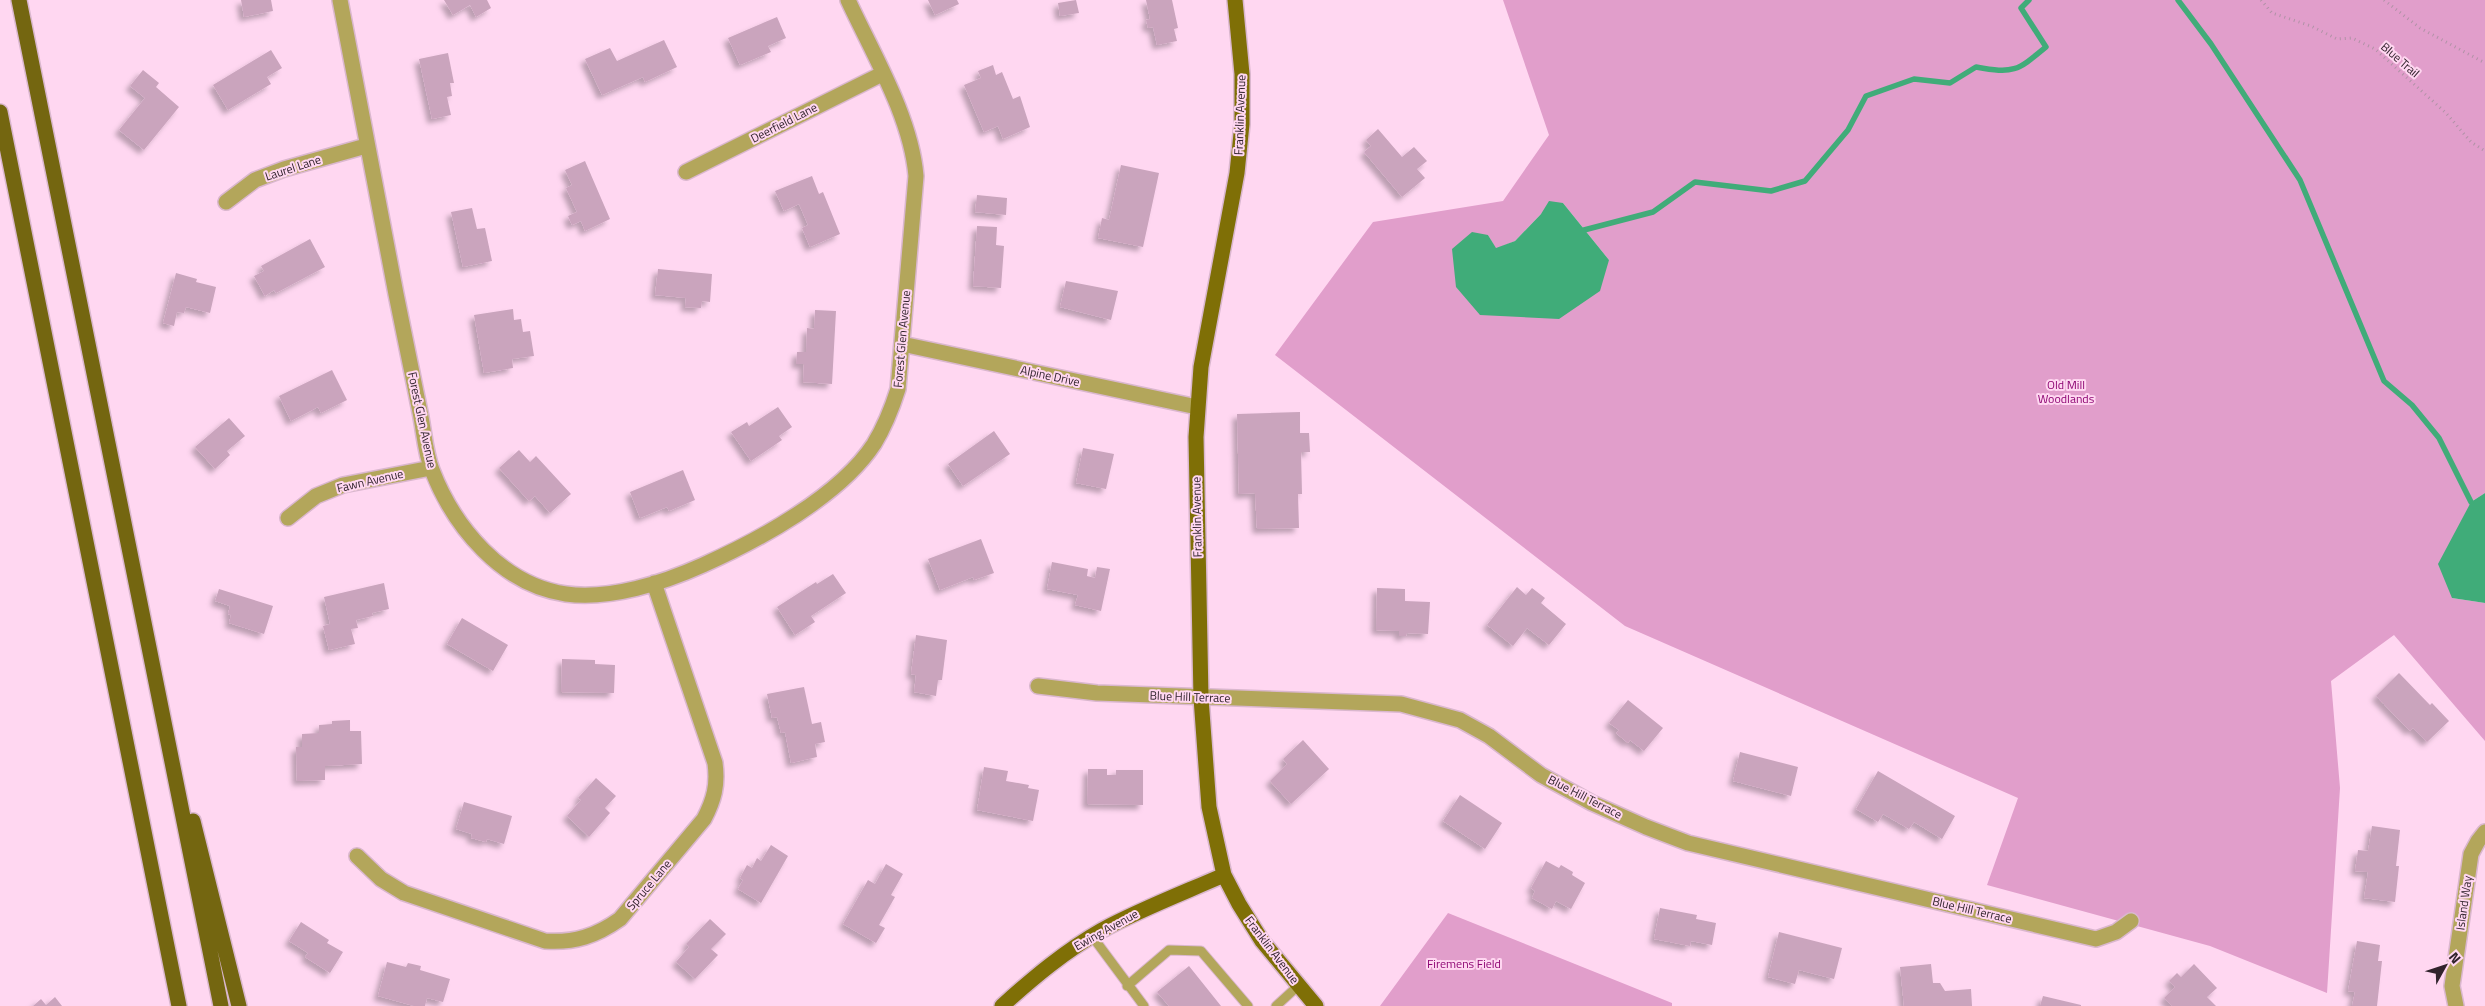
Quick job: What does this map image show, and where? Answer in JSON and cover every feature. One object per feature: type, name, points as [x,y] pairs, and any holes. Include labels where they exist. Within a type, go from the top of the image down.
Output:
[{"type":"highway","points":[[19,0],[221,1006]]},
{"type":"highway","points":[[0,112],[179,1006]]},
{"type":"highway","points":[[145,628],[239,1006]]},
{"type":"main road","name":"Franklin Avenue","points":[[1234,0],[1242,74],[1242,124],[1237,173],[1207,331],[1197,407],[1196,446],[1201,698],[1209,806],[1224,875],[1262,941],[1316,1006]]},
{"type":"main road","name":"Ewing Avenue","points":[[1002,1006],[1032,979],[1092,936],[1148,907],[1224,875]]},
{"type":"street","name":"Forest Glen Avenue","points":[[340,0],[366,146],[431,468],[458,521],[476,543],[499,564],[523,579],[556,592],[592,595],[654,583],[700,567],[741,548],[780,526],[817,500],[854,469],[873,446],[888,420],[898,389],[916,176],[914,153],[908,128],[848,0]]},
{"type":"street","name":"Deerfield Lane","points":[[686,172],[882,74]]},
{"type":"street","name":"Laurel Lane","points":[[226,202],[255,180],[366,146]]},
{"type":"street","name":"Alpine Drive","points":[[902,344],[1197,407]]},
{"type":"street","name":"Fawn Avenue","points":[[288,518],[316,496],[344,485],[431,468]]},
{"type":"street","name":"Spruce Lane","points":[[356,856],[381,879],[404,893],[545,940],[564,942],[586,938],[604,930],[620,919],[704,819],[714,800],[717,781],[715,763],[654,583]]},
{"type":"street","name":"Blue Hill Terrace","points":[[1038,686],[1097,693],[1401,704],[1460,720],[1489,736],[1541,775],[1592,803],[1646,828],[1688,843],[2096,940],[2116,932],[2131,921]]},
{"type":"street","name":"Island Way","points":[[2456,1006],[2452,986],[2471,854],[2485,832]]},
{"type":"lane","points":[[1092,936],[1144,1006]]},
{"type":"lane","points":[[1128,986],[1169,950],[1201,951],[1248,1006]]},
{"type":"lane","points":[[1276,1006],[1299,986]]},
{"type":"path","name":"Blue Trail","points":[[2261,0],[2272,13],[2311,26],[2337,39],[2352,38],[2374,49],[2446,113],[2471,142],[2485,151]]},
{"type":"path","points":[[2384,0],[2420,28],[2485,63]]},
{"type":"green space","name":"Old Mill Woodlands","points":[[1503,0],[2485,0],[2485,493],[2471,502],[2452,598],[2485,603],[2485,741],[2394,635],[2331,681],[2340,788],[2327,993],[2210,946],[1987,885],[2018,798],[1625,626],[1275,355],[1373,222],[1503,201],[1549,135]],"holes":[[[1563,203],[1609,260],[1453,249],[1488,235],[1496,249],[1515,241],[1541,214]]]},
{"type":"green space","name":"Firemens Field","points":[[1448,913],[1672,1003],[1672,1006],[1380,1006]]},
{"type":"shaded area","points":[[1549,201],[1563,203],[1609,260],[1600,291],[1559,319],[1480,315],[1456,287],[1452,249],[1472,232],[1488,235],[1496,248],[1515,241],[1541,214]]},
{"type":"shaded area","points":[[2485,493],[2485,603],[2452,598],[2438,564],[2471,502]]},
{"type":"building","points":[[241,0],[271,0],[273,11],[244,17]]},
{"type":"building","points":[[444,0],[487,0],[491,8],[476,17],[470,5],[453,15]]},
{"type":"building","points":[[928,0],[957,0],[959,4],[935,15]]},
{"type":"building","points":[[1076,0],[1079,13],[1060,16],[1058,3]]},
{"type":"building","points":[[1146,0],[1172,0],[1178,28],[1174,29],[1177,41],[1157,45],[1153,27],[1148,28],[1146,20],[1150,19]]},
{"type":"building","points":[[777,17],[786,38],[768,46],[771,52],[740,65],[728,38]]},
{"type":"building","points":[[664,40],[677,67],[645,82],[643,77],[602,95],[585,59],[610,48],[617,61]]},
{"type":"building","points":[[271,50],[282,68],[267,77],[271,84],[228,110],[213,85]]},
{"type":"building","points":[[448,53],[454,83],[450,83],[452,96],[447,97],[451,115],[432,119],[419,59]]},
{"type":"building","points":[[993,65],[996,75],[1002,72],[1013,99],[1020,96],[1030,127],[1003,139],[998,126],[984,132],[964,85],[981,78],[978,71]]},
{"type":"building","points":[[143,70],[159,83],[156,87],[179,107],[144,150],[119,130],[145,98],[130,86]]},
{"type":"building","points":[[1378,129],[1402,157],[1414,147],[1427,161],[1417,169],[1425,178],[1402,197],[1364,152],[1371,146],[1366,140]]},
{"type":"building","points":[[585,161],[610,219],[585,231],[581,221],[572,225],[568,216],[577,212],[566,188],[572,185],[565,170]]},
{"type":"building","points":[[1121,165],[1159,173],[1143,247],[1098,238],[1102,218],[1109,220]]},
{"type":"building","points":[[812,176],[819,194],[823,192],[840,234],[810,247],[802,228],[808,225],[799,204],[784,211],[775,191]]},
{"type":"building","points":[[977,195],[1007,198],[1006,215],[975,212]]},
{"type":"building","points":[[472,208],[477,229],[485,228],[492,261],[463,267],[451,212]]},
{"type":"building","points":[[977,226],[997,227],[996,245],[1004,246],[1001,288],[973,286]]},
{"type":"building","points":[[310,239],[325,267],[276,293],[274,290],[265,296],[254,276],[264,271],[261,266]]},
{"type":"building","points":[[658,269],[712,274],[710,302],[702,301],[701,308],[685,307],[686,298],[655,295]]},
{"type":"building","points":[[176,273],[197,279],[196,282],[216,287],[210,313],[186,307],[184,313],[177,312],[174,326],[163,323]]},
{"type":"building","points":[[1066,281],[1118,291],[1111,320],[1060,307]]},
{"type":"building","points":[[513,309],[514,320],[521,319],[523,332],[530,331],[534,356],[512,359],[513,368],[484,373],[474,315]]},
{"type":"building","points":[[815,310],[836,311],[832,384],[803,382],[804,364],[796,364],[797,352],[806,352],[807,328],[814,329]]},
{"type":"building","points":[[332,370],[347,400],[321,413],[318,407],[291,421],[279,396]]},
{"type":"building","points":[[778,407],[792,427],[779,436],[782,440],[751,461],[731,432],[747,422],[749,426]]},
{"type":"building","points":[[1300,412],[1300,433],[1309,433],[1310,452],[1301,452],[1302,494],[1298,494],[1299,528],[1257,529],[1255,493],[1239,494],[1237,414]]},
{"type":"building","points":[[229,418],[245,436],[227,451],[230,455],[215,469],[195,447]]},
{"type":"building","points":[[994,431],[1010,454],[963,486],[948,464]]},
{"type":"building","points":[[1083,448],[1114,454],[1106,489],[1076,483]]},
{"type":"building","points":[[519,450],[530,462],[536,456],[571,494],[550,513],[535,496],[529,501],[499,468]]},
{"type":"building","points":[[683,470],[695,500],[669,511],[667,507],[640,518],[630,492]]},
{"type":"building","points":[[981,539],[994,573],[974,580],[973,577],[940,590],[928,559]]},
{"type":"building","points":[[1052,562],[1088,569],[1087,576],[1095,578],[1097,567],[1110,569],[1101,611],[1075,605],[1078,595],[1047,589]]},
{"type":"building","points":[[833,574],[846,593],[811,616],[815,622],[795,635],[777,607],[816,582],[817,584]]},
{"type":"building","points":[[384,583],[389,609],[372,613],[373,616],[356,620],[358,628],[351,629],[355,644],[329,650],[323,626],[330,624],[324,597]]},
{"type":"building","points":[[1517,587],[1526,595],[1532,588],[1545,598],[1541,603],[1566,624],[1549,645],[1527,628],[1513,646],[1487,625]]},
{"type":"building","points":[[1377,588],[1405,589],[1405,601],[1430,602],[1428,634],[1407,633],[1406,636],[1399,636],[1399,631],[1376,630]]},
{"type":"building","points":[[219,589],[273,606],[264,634],[229,623],[231,615],[228,614],[230,606],[215,601]]},
{"type":"building","points":[[462,618],[508,645],[493,671],[447,644]]},
{"type":"building","points":[[916,635],[947,640],[942,680],[938,680],[936,696],[914,692],[916,675],[911,674]]},
{"type":"building","points":[[562,659],[595,660],[595,664],[615,665],[614,693],[561,692]]},
{"type":"building","points":[[2399,673],[2430,705],[2432,703],[2449,721],[2427,742],[2413,728],[2410,731],[2376,696]]},
{"type":"building","points":[[804,687],[812,724],[821,722],[825,742],[815,744],[817,757],[791,763],[785,732],[781,733],[777,717],[772,718],[767,694]]},
{"type":"building","points":[[1628,700],[1663,728],[1644,751],[1630,740],[1628,743],[1616,733],[1619,730],[1609,723]]},
{"type":"building","points":[[350,720],[350,731],[361,731],[362,764],[325,766],[325,780],[297,781],[296,747],[302,747],[302,734],[319,733],[319,725],[332,724],[332,721]]},
{"type":"building","points":[[1303,740],[1329,769],[1291,804],[1270,781],[1287,764],[1283,759]]},
{"type":"building","points":[[1740,752],[1798,767],[1791,796],[1733,781]]},
{"type":"building","points":[[984,767],[1008,771],[1006,781],[1029,785],[1028,788],[1039,790],[1033,821],[977,810]]},
{"type":"building","points":[[1088,769],[1107,769],[1107,775],[1116,775],[1116,770],[1143,770],[1143,805],[1087,804]]},
{"type":"building","points":[[1878,771],[1955,816],[1942,839],[1914,822],[1909,829],[1883,814],[1878,822],[1856,809]]},
{"type":"building","points":[[596,778],[616,796],[605,808],[610,813],[589,837],[567,816],[581,800],[578,798]]},
{"type":"building","points":[[1460,795],[1502,823],[1485,849],[1443,821]]},
{"type":"building","points":[[464,802],[512,816],[504,844],[487,839],[486,842],[471,838],[472,834],[456,829]]},
{"type":"building","points":[[2372,826],[2400,830],[2395,902],[2364,898],[2368,872],[2355,871],[2358,850],[2368,851]]},
{"type":"building","points":[[771,845],[788,856],[761,903],[738,889],[743,880],[740,878],[747,865],[752,868],[757,858],[761,861]]},
{"type":"building","points":[[1546,861],[1559,868],[1561,865],[1573,872],[1572,875],[1585,883],[1571,909],[1556,901],[1552,909],[1532,898],[1535,891],[1531,888]]},
{"type":"building","points":[[886,864],[903,874],[891,895],[895,897],[879,925],[885,928],[876,943],[843,924],[868,880],[875,884]]},
{"type":"building","points":[[1660,908],[1697,915],[1696,919],[1716,923],[1712,945],[1691,941],[1690,946],[1654,939]]},
{"type":"building","points":[[710,919],[726,934],[711,949],[718,955],[695,979],[676,962],[689,947],[686,944]]},
{"type":"building","points":[[301,922],[329,940],[327,943],[343,952],[330,973],[305,957],[308,953],[289,941]]},
{"type":"building","points":[[1779,932],[1842,948],[1834,979],[1799,970],[1795,984],[1768,977]]},
{"type":"building","points":[[2357,941],[2380,945],[2378,961],[2382,961],[2377,1006],[2352,1006],[2355,992],[2348,991]]},
{"type":"building","points":[[387,962],[406,967],[408,963],[421,966],[420,970],[450,979],[443,1002],[427,998],[425,1006],[414,1006],[378,996]]},
{"type":"building","points":[[1931,964],[1933,983],[1940,983],[1945,991],[1971,989],[1972,1006],[1904,1006],[1900,967]]},
{"type":"building","points":[[2194,964],[2217,988],[2207,997],[2216,1006],[2172,1006],[2164,998],[2175,987],[2169,981],[2177,973],[2181,977]]},
{"type":"building","points":[[1189,966],[1221,1006],[1169,1006],[1157,992]]},
{"type":"building","points":[[2043,996],[2081,1005],[2081,1006],[2040,1006]]},
{"type":"building","points":[[55,997],[62,1006],[33,1006],[41,999],[46,1005]]},
{"type":"waterway","points":[[1584,230],[1653,212],[1695,182],[1771,191],[1805,181],[1848,130],[1866,96],[1914,79],[1950,83],[1976,67],[1999,70],[2014,69],[2046,47],[2021,8],[2029,0]]},
{"type":"waterway","points":[[2178,0],[2211,44],[2300,180],[2384,381],[2412,405],[2439,438],[2471,502]]}]
